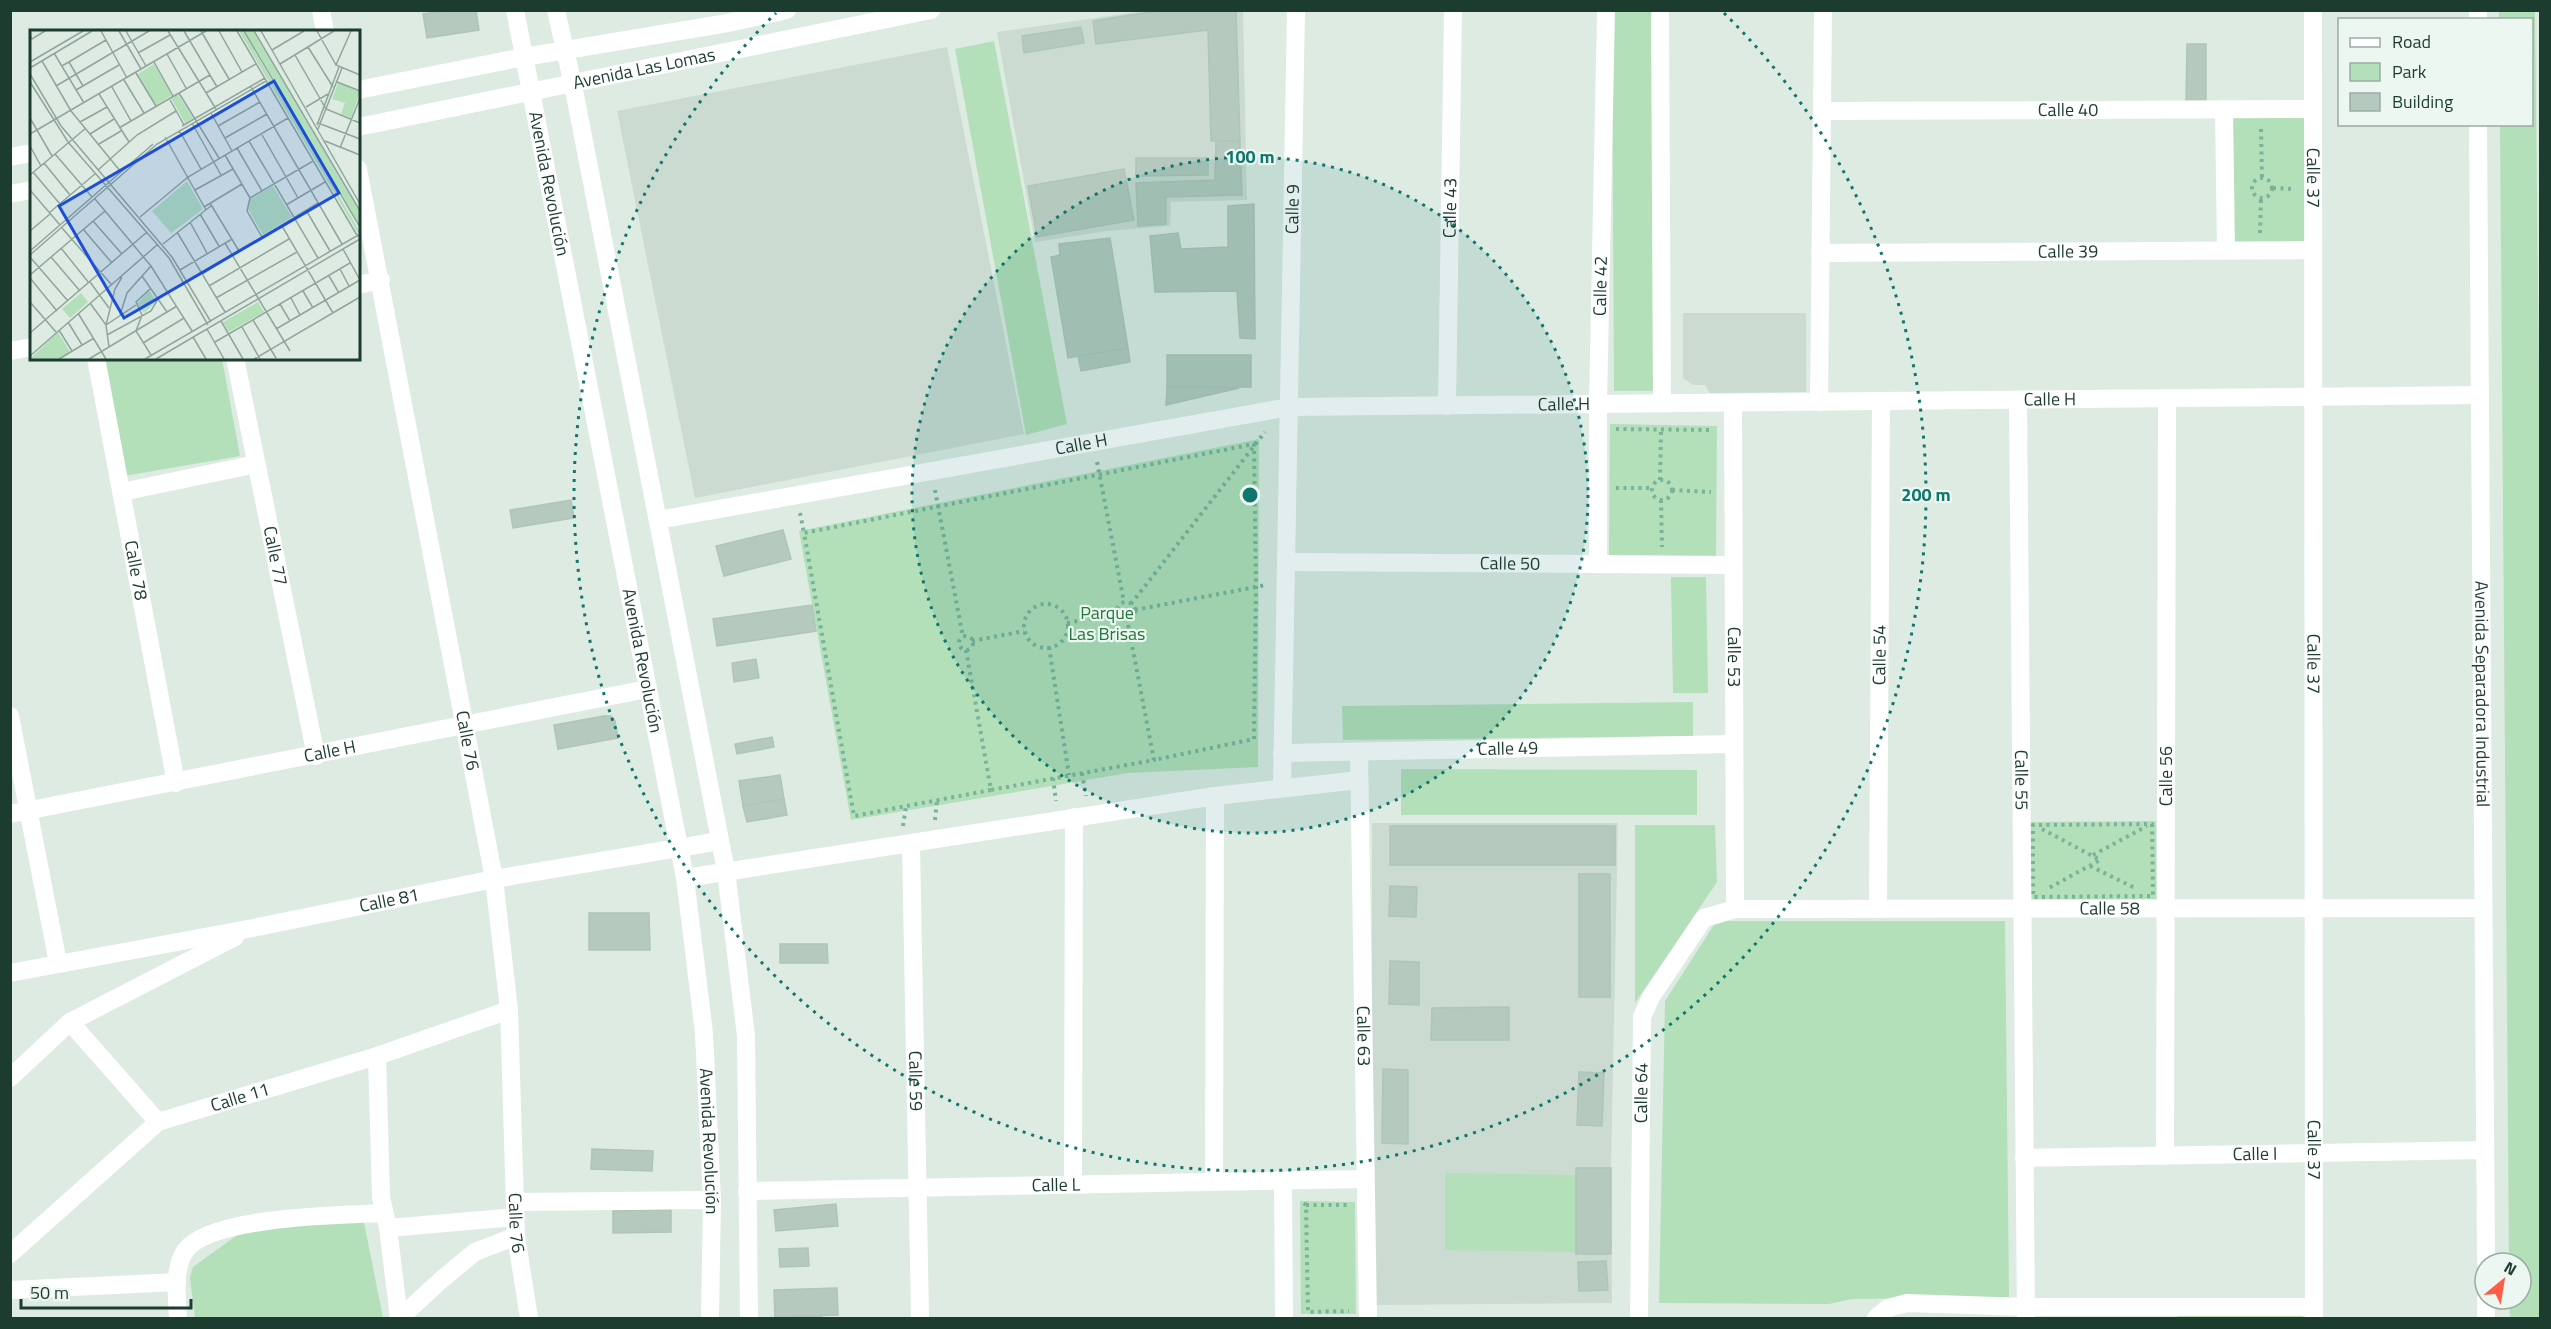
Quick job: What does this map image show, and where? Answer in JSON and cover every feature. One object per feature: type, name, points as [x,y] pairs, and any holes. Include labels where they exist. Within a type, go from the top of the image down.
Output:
[{"type":"street","points":[[321,10],[325,30]]},
{"type":"street","name":"Avenida Revolución","points":[[515,10],[685,878],[704,1033],[712,1200],[710,1318]]},
{"type":"street","name":"Avenida Revolución","points":[[556,10],[573,85],[726,871],[746,1036],[749,1318]]},
{"type":"street","name":"Avenida Las Lomas","points":[[360,90],[727,17],[787,10]]},
{"type":"street","name":"Avenida Las Lomas","points":[[360,126],[573,85],[930,10]]},
{"type":"street","name":"Calle 9","points":[[1282,787],[1296,10]]},
{"type":"street","name":"Calle 43","points":[[1448,406],[1453,10]]},
{"type":"street","name":"Calle 42","points":[[1598,564],[1598,404],[1606,10]]},
{"type":"street","points":[[1660,10],[1662,404]]},
{"type":"street","points":[[1819,402],[1822,10]]},
{"type":"street","name":"Calle 37","points":[[2313,10],[2314,1313]]},
{"type":"street","points":[[2224,109],[2226,250]]},
{"type":"street","name":"Calle 40","points":[[1822,111],[2313,109]]},
{"type":"street","name":"Avenida Separadora Industrial","points":[[2478,126],[2486,1251]]},
{"type":"street","points":[[10,157],[30,153]]},
{"type":"street","name":"Calle 76","points":[[360,179],[494,879],[509,1010],[516,1236],[529,1318]]},
{"type":"street","points":[[10,195],[30,190]]},
{"type":"street","name":"Calle 39","points":[[1820,254],[2313,250]]},
{"type":"street","points":[[360,285],[381,280]]},
{"type":"street","points":[[10,351],[30,347]]},
{"type":"street","name":"Calle 78","points":[[96,360],[176,783]]},
{"type":"street","name":"Calle 77","points":[[235,360],[316,756]]},
{"type":"street","name":"Calle H","points":[[658,520],[1288,407],[2480,395]]},
{"type":"street","name":"Calle 56","points":[[2165,1156],[2159,824],[2167,398]]},
{"type":"street","name":"Calle 55","points":[[2018,400],[2027,823],[2024,1158],[2026,1313]]},
{"type":"street","name":"Calle 54","points":[[1878,909],[1881,401]]},
{"type":"street","name":"Calle 53","points":[[1733,403],[1735,909]]},
{"type":"street","points":[[122,492],[256,464]]},
{"type":"street","name":"Calle 50","points":[[1286,562],[1733,565]]},
{"type":"street","name":"Calle H","points":[[10,814],[316,756],[465,724],[647,689]]},
{"type":"street","points":[[10,716],[58,963]]},
{"type":"street","name":"Calle 49","points":[[1282,753],[1734,744]]},
{"type":"street","name":"Calle 63","points":[[1359,752],[1365,1179],[1360,1315]]},
{"type":"street","points":[[685,878],[1215,796],[1359,780]]},
{"type":"street","points":[[1214,1182],[1215,796]]},
{"type":"street","points":[[1073,1185],[1074,817]]},
{"type":"street","name":"Calle 81","points":[[10,973],[253,928],[494,879],[720,841]]},
{"type":"street","name":"Calle 59","points":[[911,844],[920,1318]]},
{"type":"street","name":"Calle 58","points":[[1735,909],[1878,909],[2026,903],[2161,901],[2314,909],[2484,908]]},
{"type":"street","name":"Calle 64","points":[[1639,1318],[1642,1017],[1651,997],[1704,918],[1735,909]]},
{"type":"street","points":[[10,1078],[70,1022],[253,928]]},
{"type":"street","name":"Calle 11","points":[[10,1254],[158,1122],[377,1056],[509,1010]]},
{"type":"street","points":[[70,1022],[158,1122]]},
{"type":"street","points":[[377,1056],[381,1197],[399,1318]]},
{"type":"street","name":"Calle I","points":[[2024,1158],[2485,1150]]},
{"type":"street","name":"Calle L","points":[[747,1191],[1365,1179]]},
{"type":"street","points":[[1283,1181],[1284,1318]]},
{"type":"street","points":[[178,1318],[179,1265],[186,1250],[211,1234],[261,1221],[386,1220],[515,1209],[712,1200]]},
{"type":"street","points":[[399,1318],[474,1252],[516,1236]]},
{"type":"street","points":[[10,1290],[177,1282]]},
{"type":"street","points":[[1876,1318],[1888,1308],[1907,1303],[2026,1313],[2314,1313]]},
{"type":"path","points":[[2261,122],[2262,178]]},
{"type":"path","points":[[2262,178],[2269,180],[2272,188],[2267,197],[2261,198],[2255,195],[2252,185],[2256,180],[2262,178]]},
{"type":"path","points":[[2294,200],[2295,178]]},
{"type":"path","points":[[2272,188],[2295,189]]},
{"type":"path","points":[[2260,250],[2261,198]]},
{"type":"path","points":[[1131,604],[1254,444],[1288,407]]},
{"type":"path","points":[[1615,441],[1615,429],[1711,430],[1711,440]]},
{"type":"path","points":[[1660,480],[1661,429]]},
{"type":"path","points":[[1093,442],[1124,602]]},
{"type":"path","points":[[1254,444],[1256,586],[1254,739],[854,816],[804,533],[1254,444]]},
{"type":"path","points":[[931,471],[963,637],[959,644],[966,650],[991,790]]},
{"type":"path","points":[[1614,498],[1615,476]]},
{"type":"path","points":[[1661,500],[1653,495],[1654,483],[1660,480],[1667,482],[1672,490]]},
{"type":"path","points":[[1711,482],[1711,502]]},
{"type":"path","points":[[1614,488],[1652,488]]},
{"type":"path","points":[[1672,490],[1711,492]]},
{"type":"path","points":[[1661,500],[1667,498],[1672,490]]},
{"type":"path","points":[[1661,500],[1662,552]]},
{"type":"path","points":[[1135,610],[1285,581]]},
{"type":"path","points":[[1117,613],[1119,605],[1124,602],[1131,604],[1135,610]]},
{"type":"path","points":[[1042,605],[1056,607],[1062,612],[1067,623],[1064,638],[1049,647],[1039,647],[1033,644],[1024,631],[1026,617],[1036,607],[1042,605]]},
{"type":"path","points":[[1117,613],[1123,619],[1128,619],[1135,610]]},
{"type":"path","points":[[1067,623],[1117,613]]},
{"type":"path","points":[[1128,619],[1154,760]]},
{"type":"path","points":[[972,641],[1024,631]]},
{"type":"path","points":[[963,637],[968,637],[972,641]]},
{"type":"path","points":[[966,650],[971,647],[972,641]]},
{"type":"path","points":[[1049,647],[1069,775]]},
{"type":"path","points":[[2027,823],[2159,824]]},
{"type":"path","points":[[2026,903],[2100,860],[2027,823]]},
{"type":"path","points":[[2026,903],[2027,823]]},
{"type":"path","points":[[2092,856],[2159,824]]},
{"type":"path","points":[[2159,824],[2161,901]]},
{"type":"path","points":[[2090,866],[2161,901]]},
{"type":"path","points":[[2026,903],[2161,901]]},
{"type":"path","points":[[1350,1217],[1350,1205],[1306,1205],[1308,1312],[1360,1315]]},
{"type":"shaded area","points":[[1144,11],[1243,11],[1247,200],[1171,202],[1170,226],[1107,231],[1035,242],[997,32]]},
{"type":"shaded area","points":[[947,47],[1024,434],[695,498],[617,111]]},
{"type":"shaded area","points":[[1683,313],[1806,313],[1806,392],[1710,393],[1705,385],[1693,385],[1683,378]]},
{"type":"shaded area","points":[[1372,823],[1618,823],[1611,1168],[1612,1303],[1375,1305],[1372,1125]]},
{"type":"green space","points":[[1612,11],[1654,11],[1656,391],[1614,391]]},
{"type":"green space","points":[[2499,11],[2535,11],[2540,471],[2540,1318],[2510,1318],[2510,1311],[2533,1311],[2533,1251],[2509,1251],[2500,126],[2533,126],[2533,18],[2499,18]]},
{"type":"green space","points":[[994,41],[1067,424],[1026,435],[955,49]]},
{"type":"green space","points":[[2233,118],[2305,118],[2305,245],[2233,244]]},
{"type":"green space","points":[[102,360],[222,360],[240,456],[124,476]]},
{"type":"green space","points":[[1610,424],[1717,426],[1716,557],[1609,556]]},
{"type":"green space","name":"Parque Las Brisas","points":[[1259,439],[1258,767],[1128,773],[851,820],[799,531]]},
{"type":"green space","points":[[1671,577],[1706,577],[1708,693],[1673,693]]},
{"type":"green space","points":[[1693,702],[1693,736],[1343,740],[1342,706]]},
{"type":"green space","points":[[1401,769],[1697,770],[1697,815],[1401,815]]},
{"type":"green space","points":[[2156,821],[2157,900],[2030,900],[2029,822]]},
{"type":"green space","points":[[1635,825],[1715,825],[1717,882],[1635,1003]]},
{"type":"green space","points":[[1726,921],[2005,921],[2009,1297],[1852,1299],[1829,1304],[1659,1303],[1665,1001],[1714,925]]},
{"type":"green space","points":[[1445,1173],[1576,1175],[1575,1252],[1445,1250]]},
{"type":"green space","points":[[1300,1201],[1355,1202],[1356,1314],[1301,1314]]},
{"type":"green space","points":[[362,1212],[383,1318],[195,1318],[190,1278],[193,1267],[240,1233]]},
{"type":"green space","points":[[2303,1315],[2303,1318],[2177,1318],[2177,1316]]},
{"type":"building","points":[[450,10],[476,10],[479,30],[427,38],[423,14]]},
{"type":"building","points":[[1163,10],[1236,10],[1240,141],[1211,141],[1208,30],[1096,44],[1093,21]]},
{"type":"building","points":[[1081,27],[1084,43],[1024,53],[1022,36]]},
{"type":"building","points":[[2187,44],[2206,44],[2206,105],[2186,105]]},
{"type":"building","points":[[1216,141],[1240,141],[1242,195],[1166,197],[1166,224],[1138,226],[1136,183],[1215,180]]},
{"type":"building","points":[[1136,158],[1208,158],[1208,175],[1136,176]]},
{"type":"building","points":[[1124,169],[1134,220],[1037,237],[1028,186]]},
{"type":"building","points":[[1254,204],[1255,339],[1240,338],[1237,291],[1155,292],[1150,236],[1178,233],[1181,249],[1228,247],[1228,206]]},
{"type":"building","points":[[1110,238],[1128,348],[1068,358],[1051,257],[1060,255],[1059,244]]},
{"type":"building","points":[[1128,348],[1130,362],[1081,371],[1078,356]]},
{"type":"building","points":[[1167,355],[1251,355],[1251,387],[1167,387]]},
{"type":"building","points":[[1167,387],[1239,388],[1166,405]]},
{"type":"building","points":[[571,500],[574,518],[513,528],[510,510]]},
{"type":"building","points":[[783,530],[791,559],[724,576],[716,546]]},
{"type":"building","points":[[812,605],[816,631],[717,646],[713,619]]},
{"type":"building","points":[[756,659],[759,678],[734,682],[732,663]]},
{"type":"building","points":[[611,716],[615,721],[618,738],[558,749],[554,725]]},
{"type":"building","points":[[772,737],[774,747],[737,754],[735,744]]},
{"type":"building","points":[[780,775],[784,799],[743,806],[739,781]]},
{"type":"building","points":[[784,799],[787,815],[747,822],[743,806]]},
{"type":"building","points":[[1390,826],[1615,826],[1615,865],[1390,865]]},
{"type":"building","points":[[1579,874],[1610,874],[1610,997],[1579,997]]},
{"type":"building","points":[[1390,886],[1417,887],[1416,917],[1389,916]]},
{"type":"building","points":[[589,913],[649,913],[650,950],[589,950]]},
{"type":"building","points":[[780,944],[827,944],[828,963],[780,963]]},
{"type":"building","points":[[1390,961],[1419,962],[1419,1005],[1389,1004]]},
{"type":"building","points":[[1509,1007],[1509,1040],[1431,1040],[1432,1008]]},
{"type":"building","points":[[1383,1069],[1408,1070],[1408,1144],[1382,1143]]},
{"type":"building","points":[[1579,1072],[1604,1073],[1602,1126],[1577,1125]]},
{"type":"building","points":[[592,1149],[653,1151],[652,1171],[591,1169]]},
{"type":"building","points":[[1576,1168],[1611,1168],[1611,1254],[1576,1254]]},
{"type":"building","points":[[836,1204],[838,1226],[776,1231],[774,1210]]},
{"type":"building","points":[[671,1210],[671,1232],[613,1233],[613,1211]]},
{"type":"building","points":[[808,1248],[809,1266],[780,1267],[779,1249]]},
{"type":"building","points":[[1606,1261],[1608,1290],[1579,1291],[1578,1262]]},
{"type":"building","points":[[837,1288],[838,1315],[775,1317],[774,1290]]},
{"type":"building","points":[[822,1316],[822,1318],[775,1318],[775,1317]]}]
